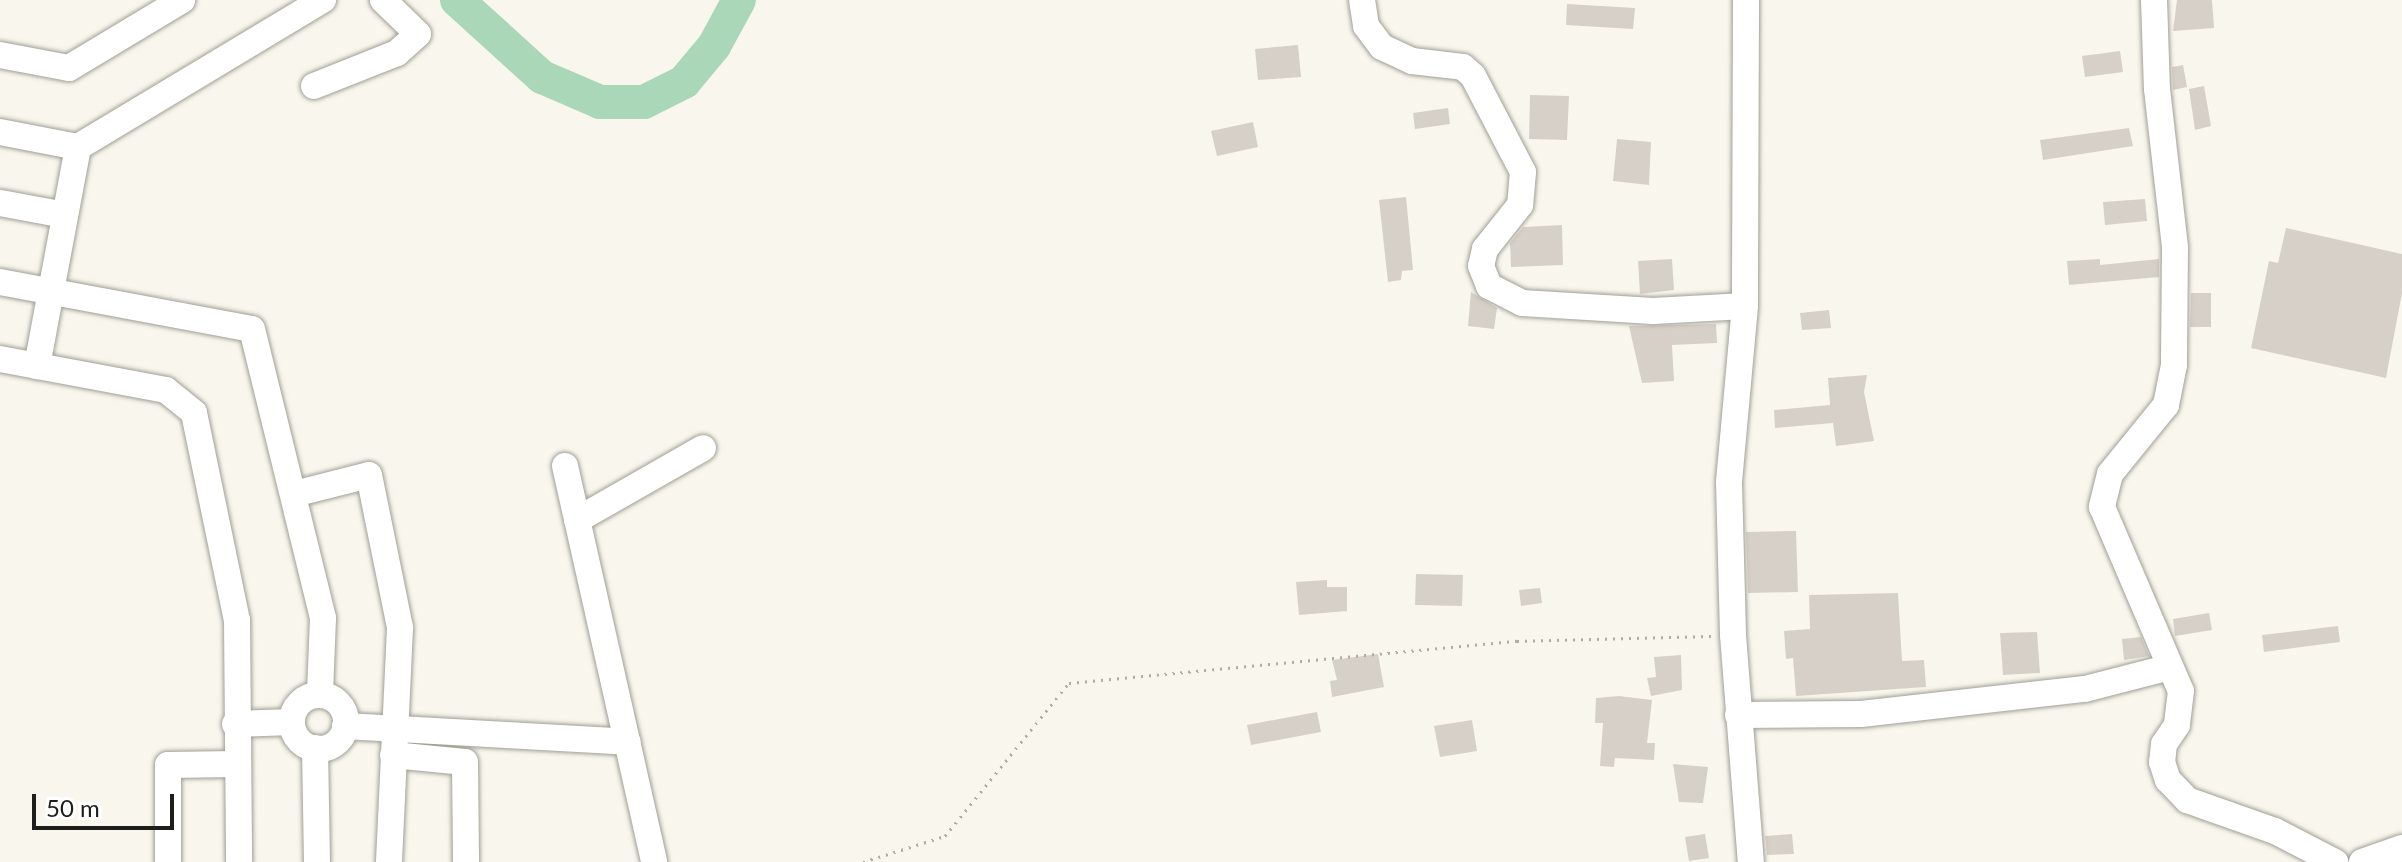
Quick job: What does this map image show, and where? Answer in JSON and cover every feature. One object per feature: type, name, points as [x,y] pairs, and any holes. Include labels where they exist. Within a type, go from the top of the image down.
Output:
[{"type":"street","points":[[0,55],[69,68],[182,0]]},
{"type":"street","points":[[0,132],[78,147],[323,0]]},
{"type":"street","points":[[314,86],[397,53],[418,34],[383,0]]},
{"type":"street","points":[[1362,0],[1366,26],[1382,47],[1412,61],[1463,67],[1473,76],[1523,172],[1520,205],[1485,249],[1481,266],[1489,286],[1522,303],[1653,311],[1745,306]]},
{"type":"street","points":[[1746,0],[1745,306],[1729,482],[1733,635],[1751,862]]},
{"type":"street","points":[[2154,0],[2157,89],[2175,248],[2174,365],[2166,405],[2110,474],[2102,507],[2170,667],[2182,708],[2164,744],[2162,762],[2177,792],[2217,814],[2302,843],[2335,862]]},
{"type":"street","points":[[37,366],[78,147]]},
{"type":"street","points":[[0,203],[65,215]]},
{"type":"street","points":[[0,282],[252,329],[323,618],[320,694]]},
{"type":"street","points":[[0,359],[166,390],[194,413],[237,620],[235,724],[239,862]]},
{"type":"street","points":[[577,520],[703,448]]},
{"type":"street","points":[[565,466],[654,862]]},
{"type":"street","points":[[294,494],[369,475],[400,628],[389,862]]},
{"type":"street","points":[[1738,715],[1861,714],[2085,689],[2170,667]]},
{"type":"street","points":[[320,694],[337,702],[345,726],[338,741],[315,748],[300,741],[292,722],[299,703],[320,694]]},
{"type":"street","points":[[235,724],[292,722]]},
{"type":"street","points":[[345,726],[394,725],[628,742]]},
{"type":"street","points":[[315,748],[317,862]]},
{"type":"street","points":[[393,755],[465,762],[466,862]]},
{"type":"street","points":[[168,862],[168,765],[236,764]]},
{"type":"street","points":[[2362,862],[2402,848]]},
{"type":"path","points":[[863,862],[945,836],[1069,683],[1517,641],[1733,635]]},
{"type":"building","points":[[2177,0],[2212,0],[2214,28],[2173,31]]},
{"type":"building","points":[[1567,4],[1635,8],[1633,29],[1566,25]]},
{"type":"building","points":[[1298,45],[1301,77],[1258,80],[1255,49]]},
{"type":"building","points":[[2120,51],[2123,72],[2085,77],[2082,56]]},
{"type":"building","points":[[2183,65],[2187,87],[2173,90],[2172,67]]},
{"type":"building","points":[[2204,86],[2211,126],[2195,130],[2189,89]]},
{"type":"building","points":[[1530,95],[1569,96],[1567,140],[1529,139]]},
{"type":"building","points":[[1448,108],[1450,124],[1415,129],[1413,113]]},
{"type":"building","points":[[1253,122],[1258,147],[1217,156],[1211,131]]},
{"type":"building","points":[[2129,128],[2133,146],[2043,160],[2040,140]]},
{"type":"building","points":[[1617,139],[1651,142],[1649,185],[1613,181]]},
{"type":"building","points":[[1406,197],[1413,270],[1402,271],[1401,280],[1388,282],[1379,200]]},
{"type":"building","points":[[2145,199],[2147,221],[2105,225],[2103,202]]},
{"type":"building","points":[[1562,225],[1563,265],[1511,267],[1510,243],[1523,227]]},
{"type":"building","points":[[2286,228],[2402,254],[2402,293],[2386,378],[2251,348],[2269,261],[2278,263]]},
{"type":"building","points":[[1672,259],[1674,290],[1640,294],[1638,261]]},
{"type":"building","points":[[2100,259],[2100,265],[2159,259],[2159,277],[2069,285],[2067,261]]},
{"type":"building","points":[[1471,292],[1497,308],[1494,329],[1468,326]]},
{"type":"building","points":[[2191,293],[2211,293],[2211,327],[2190,327]]},
{"type":"building","points":[[1829,310],[1831,328],[1802,330],[1800,313]]},
{"type":"building","points":[[1716,324],[1717,343],[1672,345],[1674,381],[1642,383],[1629,326]]},
{"type":"building","points":[[1867,375],[1864,392],[1874,441],[1836,446],[1833,423],[1775,428],[1774,410],[1830,405],[1828,378]]},
{"type":"building","points":[[1796,531],[1798,592],[1748,593],[1746,532]]},
{"type":"building","points":[[1416,574],[1463,575],[1462,606],[1415,605]]},
{"type":"building","points":[[1327,580],[1327,587],[1347,587],[1347,611],[1299,615],[1296,582]]},
{"type":"building","points":[[1540,588],[1542,603],[1521,606],[1519,590]]},
{"type":"building","points":[[1898,593],[1902,661],[1924,660],[1926,687],[1796,696],[1793,658],[1786,659],[1784,631],[1810,629],[1809,595]]},
{"type":"building","points":[[2209,613],[2212,630],[2175,636],[2173,619]]},
{"type":"building","points":[[2338,626],[2340,642],[2264,652],[2262,635]]},
{"type":"building","points":[[2037,632],[2040,673],[2003,675],[2000,633]]},
{"type":"building","points":[[2141,637],[2149,656],[2124,660],[2122,639]]},
{"type":"building","points":[[1378,654],[1384,687],[1332,697],[1330,681],[1337,680],[1332,660]]},
{"type":"building","points":[[1681,655],[1682,690],[1651,696],[1647,678],[1656,677],[1654,657]]},
{"type":"building","points":[[1619,696],[1652,700],[1647,743],[1655,743],[1654,760],[1615,758],[1614,767],[1600,766],[1603,723],[1595,723],[1596,698]]},
{"type":"building","points":[[1317,712],[1321,732],[1251,745],[1247,725]]},
{"type":"building","points":[[1472,720],[1477,751],[1440,757],[1434,726]]},
{"type":"building","points":[[1673,764],[1708,767],[1703,803],[1679,802]]},
{"type":"building","points":[[1705,834],[1709,858],[1689,861],[1685,837]]},
{"type":"building","points":[[1792,834],[1794,854],[1767,855],[1765,836]]},
{"type":"waterway","points":[[457,0],[542,77],[600,102],[644,102],[684,82],[714,46],[739,0]]}]
